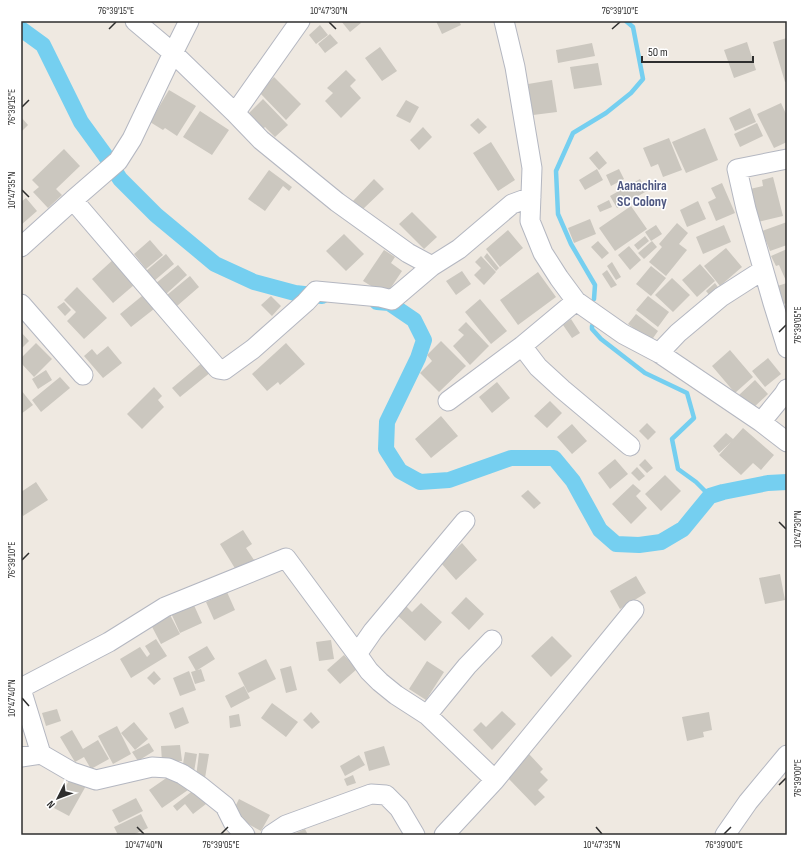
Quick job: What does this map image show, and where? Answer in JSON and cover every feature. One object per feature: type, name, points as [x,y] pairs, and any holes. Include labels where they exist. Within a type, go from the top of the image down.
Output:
[{"type":"street","points":[[135,21],[173,53],[262,140],[337,202],[408,253],[432,266]]},
{"type":"street","points":[[21,247],[72,200],[118,161],[132,139],[189,21]]},
{"type":"street","points":[[235,113],[300,21]]},
{"type":"street","points":[[504,21],[515,68],[532,168],[530,221],[542,253],[576,300],[623,334],[659,353],[761,422],[787,442]]},
{"type":"street","points":[[787,159],[737,169],[746,209],[763,270],[787,348]]},
{"type":"street","points":[[72,200],[218,368],[224,370],[253,350],[311,297],[380,297],[392,300],[432,266],[459,249],[512,204],[531,197]]},
{"type":"street","points":[[659,353],[678,333],[721,297],[763,270]]},
{"type":"street","points":[[448,401],[522,346],[576,300]]},
{"type":"street","points":[[21,304],[83,375]]},
{"type":"street","points":[[522,346],[538,367],[630,446]]},
{"type":"street","points":[[761,422],[787,389]]},
{"type":"street","points":[[357,654],[373,631],[465,521]]},
{"type":"street","points":[[41,754],[21,689],[109,642],[165,607],[286,558],[369,671],[396,695],[427,715],[495,780]]},
{"type":"street","points":[[444,835],[495,780],[634,610]]},
{"type":"street","points":[[427,715],[467,666],[492,640]]},
{"type":"street","points":[[21,758],[41,754],[72,772],[96,780],[152,767],[168,768],[182,774],[225,806],[233,822],[245,835]]},
{"type":"street","points":[[725,835],[748,802],[787,755]]},
{"type":"street","points":[[271,835],[286,825],[371,794],[386,795],[399,808],[415,835]]},
{"type":"building","points":[[341,21],[359,21],[361,23],[350,32]]},
{"type":"building","points":[[436,21],[459,21],[461,25],[442,34]]},
{"type":"building","points":[[320,25],[328,35],[316,44],[309,35]]},
{"type":"building","points":[[330,34],[338,43],[325,53],[318,44]]},
{"type":"building","points":[[787,38],[787,81],[785,82],[773,42]]},
{"type":"building","points":[[747,42],[756,70],[734,78],[724,50]]},
{"type":"building","points":[[592,43],[595,56],[558,63],[556,50]]},
{"type":"building","points":[[380,47],[397,71],[382,81],[365,58]]},
{"type":"building","points":[[598,63],[602,85],[574,89],[570,67]]},
{"type":"building","points":[[346,70],[356,80],[350,86],[361,98],[341,118],[325,101],[333,93],[327,88]]},
{"type":"building","points":[[274,77],[301,104],[286,120],[259,92]]},
{"type":"building","points":[[552,80],[557,112],[533,115],[528,84]]},
{"type":"building","points":[[169,90],[196,106],[177,136],[165,128],[163,130],[150,122]]},
{"type":"building","points":[[263,99],[288,125],[275,137],[265,127],[261,131],[247,115]]},
{"type":"building","points":[[406,100],[419,107],[410,123],[396,116]]},
{"type":"building","points":[[781,103],[787,116],[787,142],[774,148],[757,114]]},
{"type":"building","points":[[750,108],[756,122],[735,131],[729,118]]},
{"type":"building","points":[[200,111],[229,130],[212,155],[183,137]]},
{"type":"building","points":[[21,117],[28,125],[21,132]]},
{"type":"building","points":[[478,118],[487,127],[479,134],[470,125]]},
{"type":"building","points":[[757,123],[763,136],[740,147],[734,134]]},
{"type":"building","points":[[423,127],[432,137],[419,150],[410,140]]},
{"type":"building","points":[[705,128],[718,160],[686,173],[672,142]]},
{"type":"building","points":[[669,138],[682,170],[663,177],[658,164],[651,167],[643,148]]},
{"type":"building","points":[[491,142],[515,180],[498,191],[473,153]]},
{"type":"building","points":[[64,149],[80,166],[56,189],[62,195],[48,208],[33,192],[39,187],[32,180]]},
{"type":"building","points":[[597,151],[607,163],[599,170],[589,158]]},
{"type":"building","points":[[597,169],[603,180],[585,190],[579,180]]},
{"type":"building","points":[[619,169],[624,179],[611,186],[606,175]]},
{"type":"building","points":[[269,170],[292,187],[289,191],[283,186],[265,211],[248,199]]},
{"type":"building","points":[[773,177],[783,216],[758,222],[750,189],[763,186],[762,180]]},
{"type":"building","points":[[374,179],[384,189],[362,210],[353,201]]},
{"type":"building","points":[[640,179],[647,191],[617,208],[610,196]]},
{"type":"building","points":[[722,183],[735,213],[716,221],[708,202],[716,198],[711,188]]},
{"type":"building","points":[[26,198],[37,211],[21,225],[21,202]]},
{"type":"building","points":[[609,200],[612,207],[600,212],[597,206]]},
{"type":"building","points":[[698,201],[706,219],[687,227],[680,210]]},
{"type":"building","points":[[631,206],[647,229],[615,251],[599,228]]},
{"type":"building","points":[[412,212],[437,237],[424,249],[399,224]]},
{"type":"building","points":[[590,219],[596,234],[574,243],[568,228]]},
{"type":"building","points":[[787,222],[787,245],[770,251],[762,231]]},
{"type":"building","points":[[677,223],[688,233],[679,244],[687,250],[666,276],[649,262],[662,247],[659,244]]},
{"type":"building","points":[[656,225],[662,234],[651,241],[645,232]]},
{"type":"building","points":[[724,225],[731,242],[703,254],[696,237]]},
{"type":"building","points":[[508,230],[523,248],[500,267],[486,249]]},
{"type":"building","points":[[344,234],[364,254],[346,271],[326,251]]},
{"type":"building","points":[[645,236],[649,241],[638,250],[634,245]]},
{"type":"building","points":[[150,240],[163,255],[146,269],[134,254]]},
{"type":"building","points":[[598,241],[609,253],[602,259],[591,247]]},
{"type":"building","points":[[652,241],[657,247],[644,259],[638,253]]},
{"type":"building","points":[[629,246],[641,260],[630,270],[618,255]]},
{"type":"building","points":[[726,248],[742,267],[720,286],[704,266]]},
{"type":"building","points":[[787,249],[787,283],[779,265],[776,266],[771,256]]},
{"type":"building","points":[[384,250],[395,257],[391,263],[402,271],[386,295],[363,281]]},
{"type":"building","points":[[487,253],[499,268],[496,271],[484,257]]},
{"type":"building","points":[[166,254],[174,264],[154,281],[146,271]]},
{"type":"building","points":[[481,256],[496,272],[484,285],[474,275],[481,268],[475,262]]},
{"type":"building","points":[[115,258],[130,275],[127,278],[134,285],[113,303],[92,279]]},
{"type":"building","points":[[612,262],[621,277],[616,280],[607,266]]},
{"type":"building","points":[[700,264],[715,281],[697,297],[682,280]]},
{"type":"building","points":[[178,265],[187,275],[165,295],[155,284]]},
{"type":"building","points":[[651,266],[666,278],[651,296],[636,284]]},
{"type":"building","points":[[607,270],[617,285],[611,288],[602,274]]},
{"type":"building","points":[[462,271],[471,284],[456,295],[446,281]]},
{"type":"building","points":[[538,272],[556,297],[518,325],[500,300]]},
{"type":"building","points":[[190,276],[199,287],[177,306],[167,295]]},
{"type":"building","points":[[672,278],[690,295],[673,312],[655,295]]},
{"type":"building","points":[[715,283],[720,290],[711,297],[706,291]]},
{"type":"building","points":[[787,283],[787,303],[780,305],[774,287]]},
{"type":"building","points":[[77,287],[107,318],[84,339],[67,321],[76,312],[64,300]]},
{"type":"building","points":[[142,296],[154,309],[131,327],[120,314]]},
{"type":"building","points":[[271,296],[281,306],[272,316],[261,305]]},
{"type":"building","points":[[648,296],[669,312],[658,327],[636,310]]},
{"type":"building","points":[[480,299],[507,331],[491,344],[465,312]]},
{"type":"building","points":[[64,302],[71,310],[65,316],[57,307]]},
{"type":"building","points":[[636,314],[658,331],[651,341],[628,324]]},
{"type":"building","points":[[571,319],[580,333],[572,338],[563,325]]},
{"type":"building","points":[[466,322],[489,346],[470,365],[453,346],[464,335],[458,330]]},
{"type":"building","points":[[21,332],[29,341],[21,349]]},
{"type":"building","points":[[441,341],[466,366],[439,392],[420,373],[432,361],[427,355]]},
{"type":"building","points":[[36,343],[52,359],[34,377],[21,363],[21,358]]},
{"type":"building","points":[[286,343],[305,364],[280,385],[278,382],[267,391],[252,374]]},
{"type":"building","points":[[108,346],[122,363],[103,378],[84,356],[92,349],[97,355]]},
{"type":"building","points":[[730,350],[753,377],[735,393],[712,366]]},
{"type":"building","points":[[768,358],[781,374],[765,387],[752,371]]},
{"type":"building","points":[[203,362],[211,372],[180,397],[172,388]]},
{"type":"building","points":[[46,370],[52,380],[38,389],[32,379]]},
{"type":"building","points":[[60,377],[70,388],[41,412],[32,400]]},
{"type":"building","points":[[755,380],[768,394],[752,409],[739,395]]},
{"type":"building","points":[[497,382],[510,398],[492,413],[479,397]]},
{"type":"building","points":[[154,387],[162,396],[158,400],[164,407],[142,429],[127,414]]},
{"type":"building","points":[[21,390],[33,405],[21,414]]},
{"type":"building","points":[[550,401],[562,413],[547,428],[534,416]]},
{"type":"building","points":[[441,416],[458,436],[431,458],[415,439]]},
{"type":"building","points":[[647,423],[656,432],[648,440],[639,431]]},
{"type":"building","points":[[572,424],[587,441],[572,454],[557,437]]},
{"type":"building","points":[[743,428],[774,455],[761,470],[753,463],[741,475],[719,455],[731,442],[719,453],[713,446],[726,433],[733,439]]},
{"type":"building","points":[[615,459],[628,474],[610,489],[598,473]]},
{"type":"building","points":[[645,459],[653,468],[647,473],[639,465]]},
{"type":"building","points":[[637,467],[645,476],[639,481],[631,473]]},
{"type":"building","points":[[665,475],[681,491],[661,511],[645,494]]},
{"type":"building","points":[[36,482],[48,500],[23,516],[21,512],[21,492]]},
{"type":"building","points":[[633,484],[641,491],[636,496],[647,508],[631,524],[612,504]]},
{"type":"building","points":[[528,490],[541,503],[534,509],[521,496]]},
{"type":"building","points":[[243,530],[252,544],[246,548],[254,560],[236,570],[220,544]]},
{"type":"building","points":[[462,543],[477,560],[456,580],[441,563]]},
{"type":"building","points":[[780,574],[785,600],[765,604],[759,578]]},
{"type":"building","points":[[636,576],[646,593],[620,609],[610,591]]},
{"type":"building","points":[[227,592],[235,610],[214,620],[206,602]]},
{"type":"building","points":[[466,597],[484,614],[469,630],[451,613]]},
{"type":"building","points":[[193,603],[202,623],[180,633],[171,613]]},
{"type":"building","points":[[421,603],[442,622],[425,641],[396,614],[405,605],[412,612]]},
{"type":"building","points":[[168,611],[180,634],[161,644],[149,621]]},
{"type":"building","points":[[552,636],[572,656],[551,677],[531,656]]},
{"type":"building","points":[[156,639],[167,656],[131,678],[120,659],[140,647],[147,657],[150,654],[145,646]]},
{"type":"building","points":[[331,640],[334,659],[319,661],[316,642]]},
{"type":"building","points":[[207,646],[215,659],[196,671],[188,657]]},
{"type":"building","points":[[344,655],[357,669],[340,684],[327,670]]},
{"type":"building","points":[[266,659],[276,679],[248,693],[238,673]]},
{"type":"building","points":[[427,661],[444,672],[426,700],[409,689]]},
{"type":"building","points":[[291,666],[297,690],[286,693],[280,669]]},
{"type":"building","points":[[201,669],[205,681],[195,684],[191,672]]},
{"type":"building","points":[[154,671],[161,679],[154,685],[147,678]]},
{"type":"building","points":[[189,671],[196,690],[180,696],[173,678]]},
{"type":"building","points":[[244,686],[250,698],[231,708],[225,696]]},
{"type":"building","points":[[272,703],[298,722],[286,737],[261,718]]},
{"type":"building","points":[[183,707],[189,723],[175,729],[169,713]]},
{"type":"building","points":[[57,709],[61,721],[46,726],[42,713]]},
{"type":"building","points":[[502,711],[516,724],[492,750],[473,730],[481,722],[486,727]]},
{"type":"building","points":[[311,712],[320,722],[312,729],[303,720]]},
{"type":"building","points":[[709,712],[712,730],[703,732],[704,737],[687,741],[682,717]]},
{"type":"building","points":[[239,714],[241,726],[230,728],[229,716]]},
{"type":"building","points":[[134,722],[148,739],[135,750],[121,733]]},
{"type":"building","points":[[117,726],[131,754],[113,764],[98,736]]},
{"type":"building","points":[[72,730],[83,749],[98,740],[109,759],[91,769],[84,757],[75,762],[60,737]]},
{"type":"building","points":[[149,743],[154,751],[138,761],[132,752]]},
{"type":"building","points":[[180,745],[182,761],[162,762],[161,746]]},
{"type":"building","points":[[384,746],[390,765],[369,771],[364,752]]},
{"type":"building","points":[[185,752],[197,754],[194,772],[182,770]]},
{"type":"building","points":[[199,753],[209,754],[205,778],[196,777]]},
{"type":"building","points":[[529,754],[543,769],[540,772],[548,780],[538,790],[545,797],[535,806],[506,776]]},
{"type":"building","points":[[359,755],[365,765],[345,776],[340,766]]},
{"type":"building","points":[[175,772],[188,790],[162,808],[149,790]]},
{"type":"building","points":[[72,775],[87,784],[69,816],[54,808]]},
{"type":"building","points":[[353,775],[356,783],[347,786],[344,779]]},
{"type":"building","points":[[195,789],[206,804],[193,814],[185,804],[177,811],[173,806]]},
{"type":"building","points":[[136,798],[143,811],[119,823],[112,810]]},
{"type":"building","points":[[239,799],[270,815],[261,831],[231,815]]},
{"type":"building","points":[[141,814],[148,828],[133,835],[118,835],[114,827]]},
{"type":"building","points":[[305,829],[308,835],[292,835]]},
{"type":"waterway","points":[[594,299],[595,285],[571,244],[558,214],[556,171],[573,133],[606,113],[631,93],[643,79],[633,27],[626,21]]},
{"type":"waterway","points":[[21,29],[43,45],[81,122],[120,179],[156,215],[215,264],[254,282],[295,293],[322,296]]},
{"type":"waterway","points":[[377,302],[389,303],[414,320],[424,340],[418,358],[387,422],[386,449],[400,471],[420,482],[449,480],[511,458],[554,458],[573,481],[600,530],[616,544],[639,545],[661,542],[683,529],[710,496],[768,483],[787,482]]},
{"type":"waterway","points":[[592,326],[592,329],[601,339],[645,373],[687,393],[694,418],[672,439],[678,469],[696,482],[710,496]]},
{"type":"district","name":"Aanachira SC Colony","points":[[642,194]]}]
